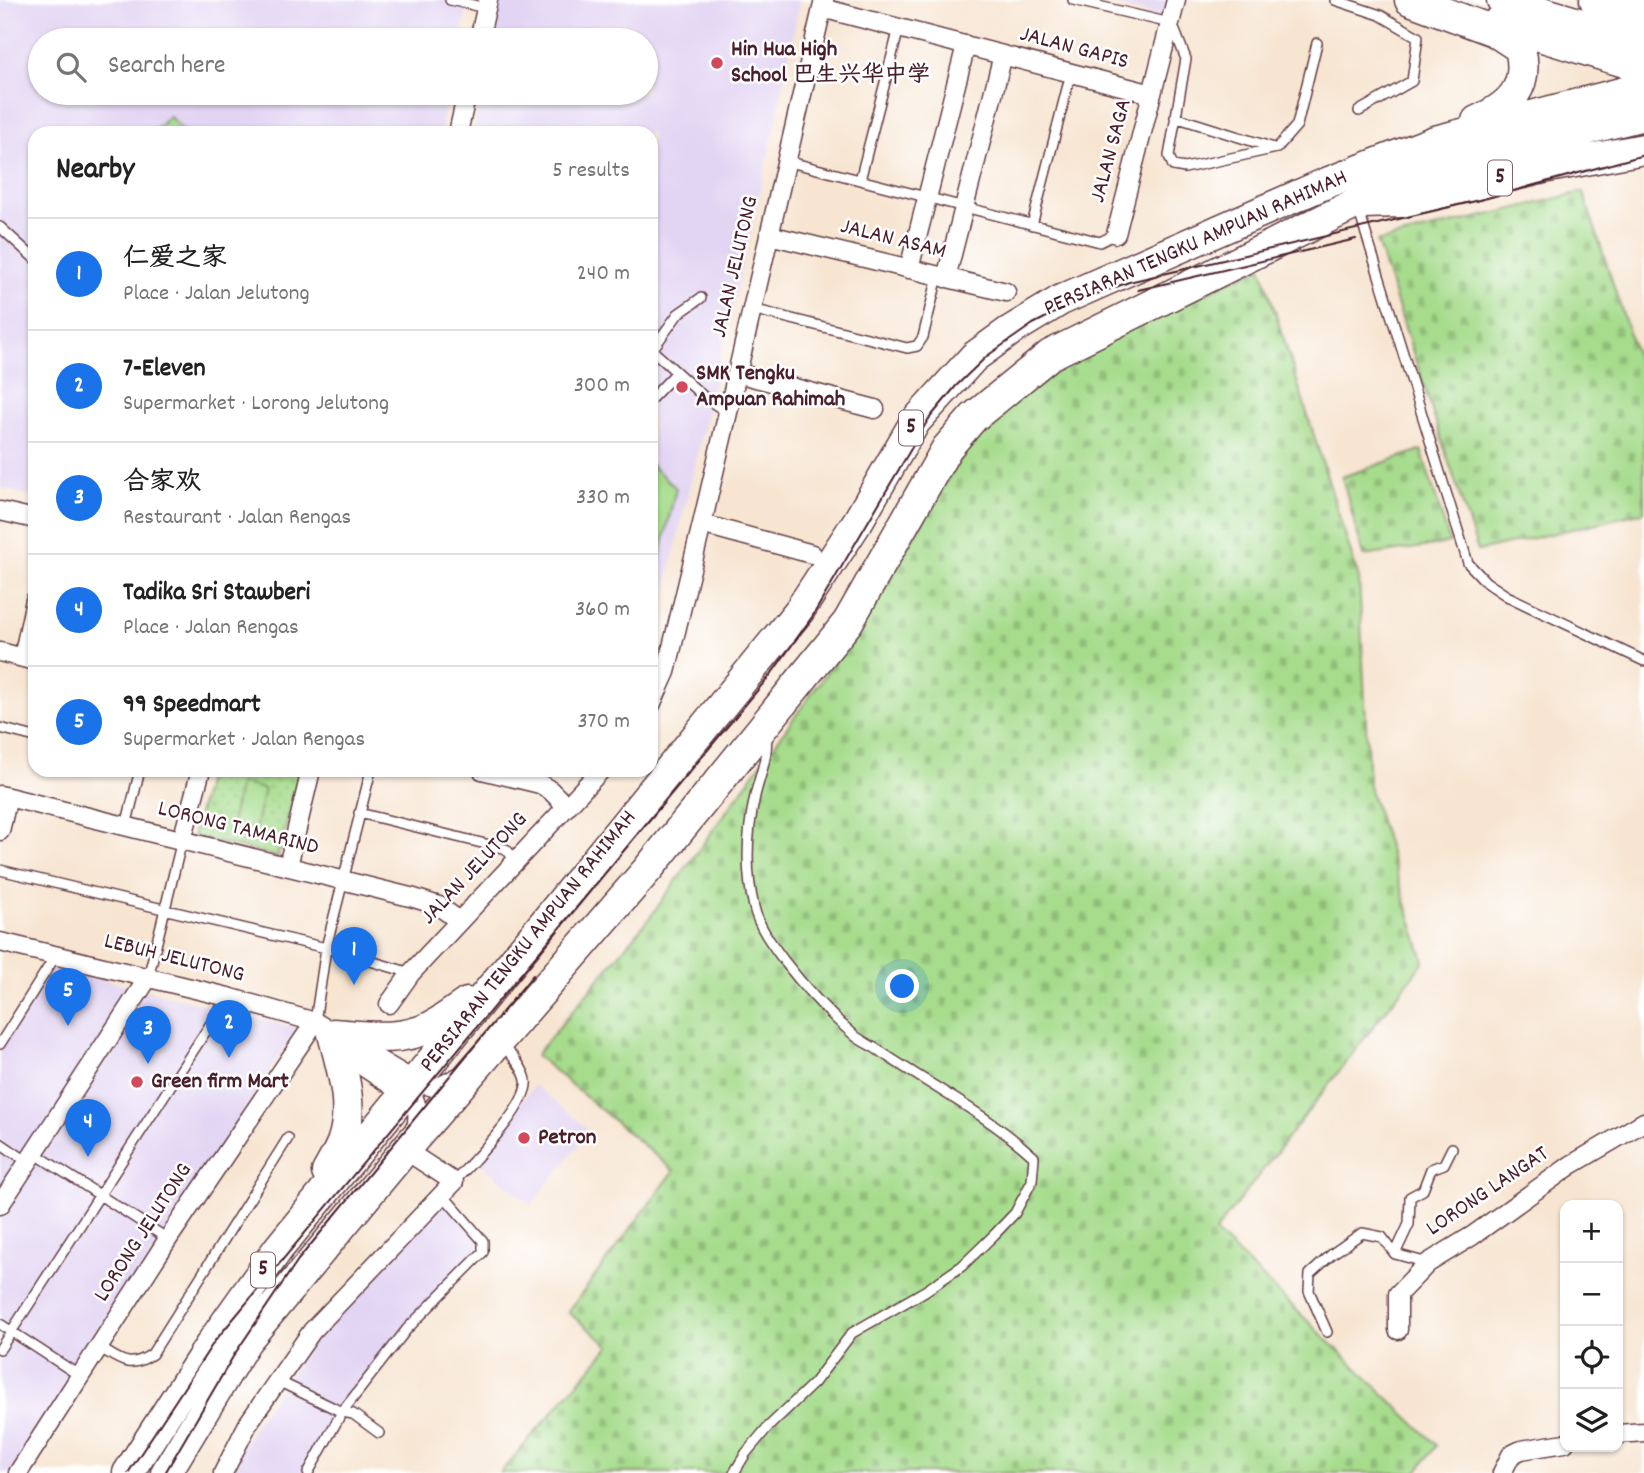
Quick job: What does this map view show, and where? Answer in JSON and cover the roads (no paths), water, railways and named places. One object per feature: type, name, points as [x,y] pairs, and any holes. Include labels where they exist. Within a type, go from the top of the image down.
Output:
[{"type":"highway","points":[[1410,0],[1494,31],[1520,48],[1524,62],[1515,96],[1500,110],[1435,141]]},
{"type":"highway","points":[[1421,0],[1644,68]]},
{"type":"highway","points":[[1502,0],[1644,40]]},
{"type":"highway","points":[[1595,0],[1644,13]]},
{"type":"highway","points":[[1583,50],[1629,54],[1644,46]]},
{"type":"highway","name":"PERSIARAN TENGKU AMPUAN RAHIMAH","points":[[128,1473],[278,1248],[799,611],[858,521],[915,422],[974,357],[1010,331],[1062,300],[1262,210],[1435,141],[1644,87]]},
{"type":"highway","name":"5","points":[[1357,203],[1389,184],[1423,170],[1644,115]]},
{"type":"highway","name":"5","points":[[1357,203],[1402,202],[1548,167],[1644,149]]},
{"type":"highway","name":"PERSIARAN TENGKU AMPUAN RAHIMAH","points":[[166,1473],[246,1341],[410,1145],[648,869],[849,622],[947,448],[974,417],[1050,355],[1357,203]]},
{"type":"highway","points":[[278,1248],[323,1179],[342,1144],[346,1126],[346,1093],[324,1028],[389,1038],[414,1034],[430,1027],[488,990]]},
{"type":"street","name":"JALAN SAGA","points":[[1116,234],[1176,0]]},
{"type":"street","points":[[482,28],[487,4]]},
{"type":"street","name":"JALAN GAPIS","points":[[823,4],[899,28],[1152,94]]},
{"type":"street","name":"JALAN JELUTONG","points":[[658,670],[702,524],[823,4]]},
{"type":"street","points":[[909,269],[966,46]]},
{"type":"street","points":[[942,277],[964,207],[1003,55]]},
{"type":"street","points":[[460,126],[464,105]]},
{"type":"street","name":"JALAN ASAM","points":[[769,235],[1006,292]]},
{"type":"street","points":[[737,373],[875,409]]},
{"type":"street","points":[[0,511],[28,517]]},
{"type":"street","points":[[702,524],[812,554]]},
{"type":"street","points":[[0,652],[28,659]]},
{"type":"street","points":[[182,840],[199,777]]},
{"type":"street","points":[[288,866],[309,777]]},
{"type":"street","points":[[511,777],[540,784],[567,807]]},
{"type":"street","name":"JALAN JELUTONG","points":[[389,1004],[411,973],[595,777]]},
{"type":"street","points":[[0,831],[4,796]]},
{"type":"street","name":"LORONG TAMARIND","points":[[4,796],[439,906],[459,922]]},
{"type":"street","name":"LEBUH JELUTONG","points":[[0,942],[228,997],[324,1028],[411,1088]]},
{"type":"street","points":[[0,1206],[148,978]]},
{"type":"street","name":"LORONG JELUTONG","points":[[18,1473],[168,1239],[324,1028]]},
{"type":"street","points":[[223,1473],[249,1422],[312,1332],[448,1188],[410,1145],[418,1123],[418,1109],[411,1088],[437,1088],[481,1064]]},
{"type":"street","name":"LORONG LANGAT","points":[[1398,1330],[1398,1294],[1428,1263],[1472,1236],[1571,1166],[1644,1122]]},
{"type":"street","points":[[1623,1434],[1644,1432]]},
{"type":"street","points":[[1503,1473],[1511,1455],[1521,1450],[1560,1444]]},
{"type":"lane","points":[[450,0],[487,4]]},
{"type":"lane","points":[[1073,0],[1175,31],[1186,59],[1169,156],[1173,166],[1185,167],[1277,149],[1297,125],[1317,43]]},
{"type":"lane","points":[[1335,0],[1380,15],[1418,37],[1412,81],[1359,111]]},
{"type":"lane","points":[[860,180],[899,28]]},
{"type":"lane","points":[[1032,225],[1071,73]]},
{"type":"lane","points":[[1175,117],[1277,149]]},
{"type":"lane","points":[[786,161],[1100,242],[1116,234]]},
{"type":"lane","points":[[1357,203],[1468,563],[1486,582],[1507,596],[1644,661]]},
{"type":"lane","points":[[2,233],[28,253]]},
{"type":"lane","points":[[752,309],[907,348],[917,346],[923,337],[942,277]]},
{"type":"lane","points":[[658,342],[678,314],[701,298]]},
{"type":"lane","points":[[658,356],[727,413]]},
{"type":"lane","points":[[658,392],[676,373]]},
{"type":"lane","points":[[734,1473],[767,1427],[814,1383],[852,1333],[925,1291],[962,1266],[1016,1213],[1032,1181],[1034,1157],[1008,1133],[856,1037],[798,979],[773,946],[754,909],[749,869],[748,836],[767,746],[765,723]]},
{"type":"lane","points":[[0,728],[28,735]]},
{"type":"lane","points":[[126,826],[138,777]]},
{"type":"lane","points":[[324,1028],[326,948],[369,777]]},
{"type":"lane","points":[[359,813],[506,849],[516,861]]},
{"type":"lane","points":[[148,978],[182,840]]},
{"type":"lane","points":[[0,870],[326,948],[411,973]]},
{"type":"lane","points":[[0,1044],[56,956]]},
{"type":"lane","points":[[0,1349],[228,997]]},
{"type":"lane","points":[[309,1473],[342,1412],[407,1329],[483,1252],[483,1241],[448,1188],[494,1139],[522,1098],[527,1084],[524,1071],[500,1042]]},
{"type":"lane","points":[[99,1347],[123,1362],[139,1363],[152,1354],[288,1138]]},
{"type":"lane","points":[[0,1143],[99,1194],[168,1239]]},
{"type":"lane","points":[[1395,1254],[1409,1224],[1410,1197],[1423,1189],[1432,1169],[1444,1164],[1452,1148]]},
{"type":"lane","points":[[1327,1332],[1309,1291],[1310,1274],[1362,1233],[1382,1237],[1395,1254],[1428,1263]]},
{"type":"lane","points":[[0,1324],[80,1376]]},
{"type":"lane","points":[[278,1381],[342,1412],[352,1414],[379,1433]]},
{"type":"tram line","points":[[128,1473],[214,1342],[772,673],[812,617],[928,420],[956,386],[987,356],[1033,324],[1076,302],[1129,282],[1480,200],[1644,155]]},
{"type":"tram line","points":[[1138,290],[1356,239]]},
{"type":"tram line","points":[[165,1473],[234,1355],[298,1260],[533,975]]},
{"type":"place","name":"Hin Hua High School 巴生兴华中学","points":[[717,63]]},
{"type":"place","name":"SMK Tengku Ampuan Rahimah","points":[[682,387]]},
{"type":"place","name":"仁爱之家","points":[[354,985]]},
{"type":"place","name":"99 Speedmart","points":[[68,1026]]},
{"type":"place","name":"7-Eleven","points":[[229,1058]]},
{"type":"place","name":"合家欢","points":[[148,1064]]},
{"type":"place","name":"Green firm Mart","points":[[137,1082]]},
{"type":"place","name":"Petron","points":[[524,1138]]},
{"type":"place","name":"Tadika Sri Stawberi","points":[[88,1157]]}]
